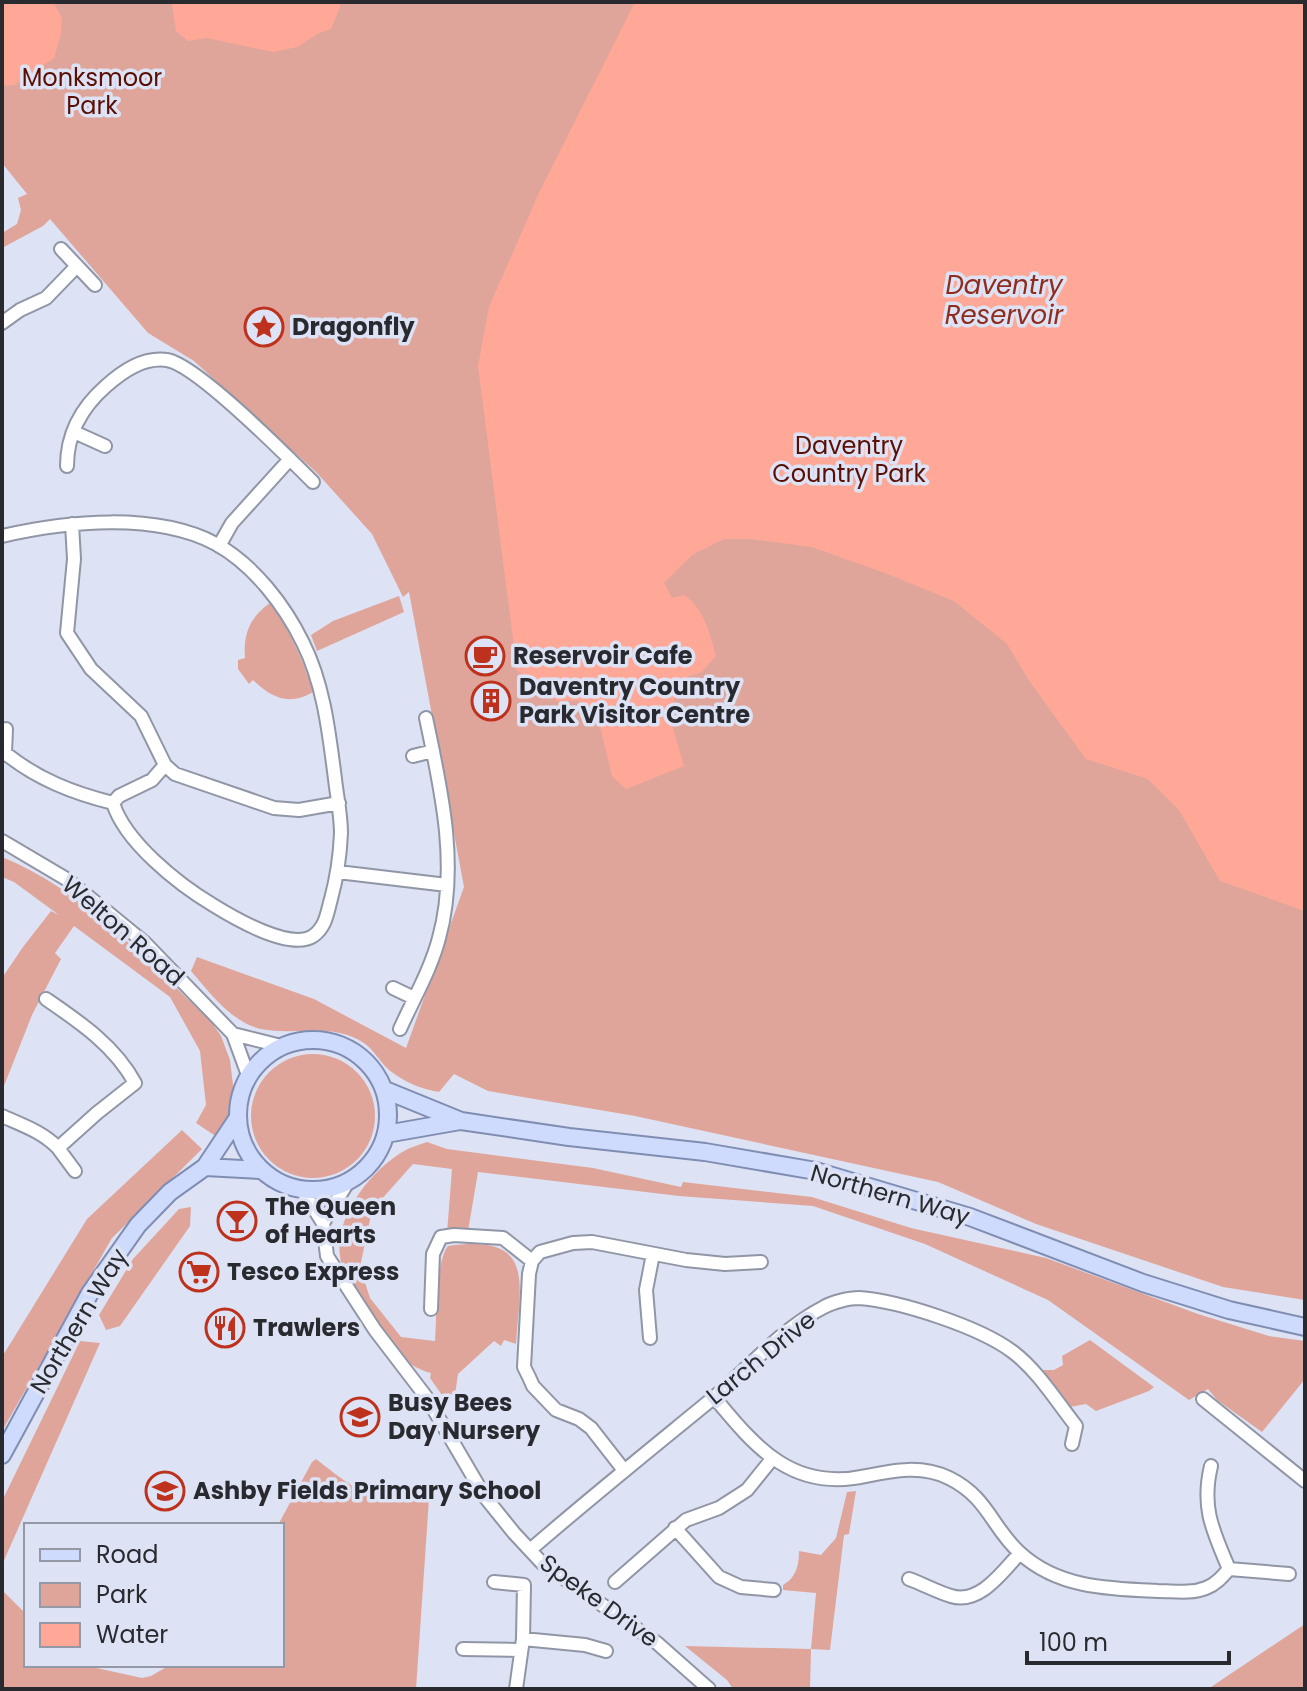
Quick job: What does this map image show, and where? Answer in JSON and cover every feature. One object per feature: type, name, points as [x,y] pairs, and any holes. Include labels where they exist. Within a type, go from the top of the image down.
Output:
[{"type":"main road","points":[[311,1039],[341,1044],[366,1061],[385,1090],[388,1106],[386,1134],[369,1166],[348,1182],[323,1191],[302,1190],[276,1182],[260,1170],[244,1147],[237,1119],[238,1099],[248,1075],[265,1056],[281,1046],[311,1039]]},
{"type":"main road","points":[[385,1090],[461,1121]]},
{"type":"main road","points":[[205,1167],[237,1119]]},
{"type":"main road","points":[[386,1134],[461,1121]]},
{"type":"main road","name":"Northern Way","points":[[461,1121],[705,1152],[816,1171],[970,1217],[1143,1283],[1229,1310],[1305,1327]]},
{"type":"main road","points":[[205,1167],[260,1170]]},
{"type":"main road","name":"Northern Way","points":[[2,1455],[98,1281],[138,1225],[170,1192],[205,1167]]},
{"type":"street","points":[[61,249],[95,285]]},
{"type":"street","points":[[2,323],[20,310],[46,298],[77,266]]},
{"type":"street","points":[[67,466],[67,447],[81,412],[94,396],[120,373],[139,363],[166,360],[186,367],[313,482]]},
{"type":"street","points":[[74,432],[105,446]]},
{"type":"street","points":[[219,546],[232,523],[290,459]]},
{"type":"street","points":[[72,524],[74,559],[67,633],[91,669],[141,716],[165,765],[175,774],[274,808],[299,810],[339,803]]},
{"type":"street","points":[[2,536],[72,524],[143,525],[197,535],[219,546],[254,574],[272,594],[304,645],[325,711],[341,830],[338,872],[325,923],[315,934],[298,941],[279,937],[231,916],[202,898],[144,851],[118,820],[113,803]]},
{"type":"street","points":[[400,1029],[439,939],[447,885],[448,854],[426,718]]},
{"type":"street","points":[[6,729],[3,754],[39,776],[79,794],[113,803]]},
{"type":"street","points":[[413,756],[433,751]]},
{"type":"street","points":[[113,803],[119,796],[152,780],[165,765]]},
{"type":"street","name":"Welton Road","points":[[2,841],[68,880],[145,943],[233,1034],[248,1075]]},
{"type":"street","points":[[338,872],[447,885]]},
{"type":"street","points":[[393,988],[414,998]]},
{"type":"street","points":[[46,999],[88,1028],[125,1064],[135,1083],[58,1148]]},
{"type":"street","points":[[233,1034],[281,1046]]},
{"type":"street","points":[[2,1116],[41,1134],[58,1148],[75,1171]]},
{"type":"street","points":[[323,1223],[348,1182]]},
{"type":"street","name":"Speke Drive","points":[[302,1190],[323,1223],[327,1256],[427,1398],[485,1497],[530,1550],[563,1579],[657,1643],[709,1689]]},
{"type":"street","points":[[431,1309],[433,1254],[441,1237],[503,1238],[532,1261]]},
{"type":"street","points":[[623,1469],[591,1428],[579,1419],[556,1410],[533,1386],[524,1367],[532,1261],[540,1252],[573,1243],[592,1242],[725,1264],[761,1262]]},
{"type":"street","points":[[650,1338],[646,1290],[653,1254]]},
{"type":"street","name":"Larch Drive","points":[[530,1550],[623,1469],[714,1397],[782,1334],[826,1306],[856,1298],[898,1305],[949,1322],[1014,1352],[1076,1426],[1072,1444]]},
{"type":"street","points":[[714,1397],[772,1459],[808,1476],[854,1479],[918,1469],[943,1476],[972,1492],[1020,1553],[1053,1576],[1099,1588],[1195,1592],[1219,1581],[1229,1569]]},
{"type":"street","points":[[1203,1399],[1305,1481]]},
{"type":"street","points":[[615,1582],[686,1520],[733,1501],[747,1490],[772,1459]]},
{"type":"street","points":[[1211,1466],[1205,1499],[1209,1521],[1229,1569]]},
{"type":"street","points":[[675,1528],[719,1577],[741,1587],[774,1590]]},
{"type":"street","points":[[909,1579],[953,1597],[967,1598],[978,1594],[1020,1553]]},
{"type":"street","points":[[1229,1569],[1289,1574]]},
{"type":"street","points":[[494,1582],[524,1585],[516,1689]]},
{"type":"street","points":[[463,1649],[585,1645],[606,1651]]},
{"type":"green space","name":"Daventry Country Park","points":[[2,2],[1305,2],[1305,1300],[1223,1287],[1036,1224],[938,1182],[635,1116],[488,1091],[454,1074],[439,1092],[426,1089],[395,1074],[368,1046],[352,1037],[327,1031],[261,1029],[240,1020],[222,1006],[191,971],[197,957],[314,999],[406,1048],[464,887],[409,592],[403,597],[372,534],[317,473],[194,361],[148,333],[50,219],[2,248],[2,233],[17,224],[21,210],[18,198],[27,194],[2,163]]},
{"type":"green space","points":[[399,596],[404,612],[317,651],[311,635],[333,621]]},
{"type":"green space","points":[[270,603],[290,635],[313,692],[296,699],[274,695],[253,680],[249,684],[238,669],[238,660],[245,658],[249,627],[257,614]]},
{"type":"green space","points":[[2,857],[32,871],[87,908],[210,1020],[221,1036],[230,1060],[234,1093],[230,1122],[217,1137],[196,1123],[206,1105],[200,1051],[170,997],[74,926],[55,953],[61,959],[32,1015],[2,1091],[2,978],[51,911],[59,915],[14,882],[2,877]]},
{"type":"green space","points":[[313,1054],[337,1059],[357,1072],[370,1092],[375,1116],[370,1140],[357,1160],[337,1173],[313,1178],[289,1173],[269,1160],[256,1140],[251,1116],[256,1092],[269,1072],[289,1059]]},
{"type":"green space","points":[[182,1130],[202,1149],[112,1238],[2,1431],[2,1357],[87,1219]]},
{"type":"green space","points":[[427,1142],[447,1149],[593,1168],[681,1187],[683,1182],[812,1197],[911,1228],[1046,1258],[1198,1314],[1269,1336],[1305,1341],[1305,1379],[1262,1432],[1217,1400],[1208,1389],[1189,1400],[1048,1300],[925,1244],[813,1206],[679,1196],[478,1172],[468,1231],[447,1233],[452,1169],[413,1164],[372,1210],[360,1267],[370,1298],[401,1337],[435,1341],[439,1277],[448,1246],[476,1244],[496,1247],[509,1255],[519,1282],[516,1344],[504,1340],[501,1346],[494,1341],[458,1374],[455,1395],[444,1398],[430,1378],[431,1373],[404,1359],[370,1319],[350,1288],[340,1256],[343,1226],[357,1196],[392,1159]]},
{"type":"green space","points":[[191,1207],[190,1226],[120,1326],[106,1330],[99,1315],[133,1259],[179,1209]]},
{"type":"green space","points":[[1090,1340],[1154,1387],[1096,1411],[1086,1404],[1070,1407],[1043,1370],[1054,1370],[1063,1365],[1062,1356]]},
{"type":"green space","points":[[80,1341],[100,1343],[2,1565],[2,1501]]},
{"type":"green space","points":[[316,1459],[367,1494],[393,1499],[429,1499],[416,1689],[4,1689],[2,1590],[24,1612],[24,1667],[92,1667],[142,1678],[167,1667],[284,1667],[284,1523],[279,1523]]},
{"type":"green space","points":[[856,1491],[849,1534],[844,1535],[830,1650],[811,1649],[816,1593],[783,1590],[783,1585],[796,1571],[799,1551],[821,1555],[836,1538],[847,1492]]},
{"type":"green space","points":[[1305,1624],[1305,1689],[1208,1689]]},
{"type":"green space","points":[[685,1646],[811,1649],[810,1689],[733,1689],[727,1680]]},
{"type":"water","points":[[2,2],[53,2],[62,18],[54,58],[14,85],[2,86]]},
{"type":"water","points":[[172,2],[342,2],[331,29],[297,47],[273,52],[207,38],[188,41],[176,31]]},
{"type":"water","name":"Daventry Reservoir","points":[[635,2],[1305,2],[1305,911],[1220,881],[1179,810],[1148,779],[1086,759],[1030,682],[1007,644],[954,601],[812,547],[724,539],[692,555],[664,583],[672,598],[684,595],[697,607],[716,656],[702,672],[677,680],[671,721],[684,766],[626,789],[612,776],[596,709],[577,700],[558,702],[517,670],[478,366],[489,307],[539,193]]},
{"type":"place","name":"Dragonfly","points":[[264,327]]},
{"type":"place","name":"Reservoir Cafe","points":[[485,656]]},
{"type":"place","name":"Daventry Country Park Visitor Centre","points":[[491,701]]},
{"type":"place","name":"The Queen of Hearts","points":[[237,1221]]},
{"type":"place","name":"Tesco Express","points":[[199,1272]]},
{"type":"place","name":"Trawlers","points":[[225,1328]]},
{"type":"place","name":"Busy Bees Day Nursery","points":[[360,1417]]},
{"type":"place","name":"Ashby Fields Primary School","points":[[165,1491]]},
{"type":"park label","name":"Monksmoor Park","points":[[92,92]]}]
